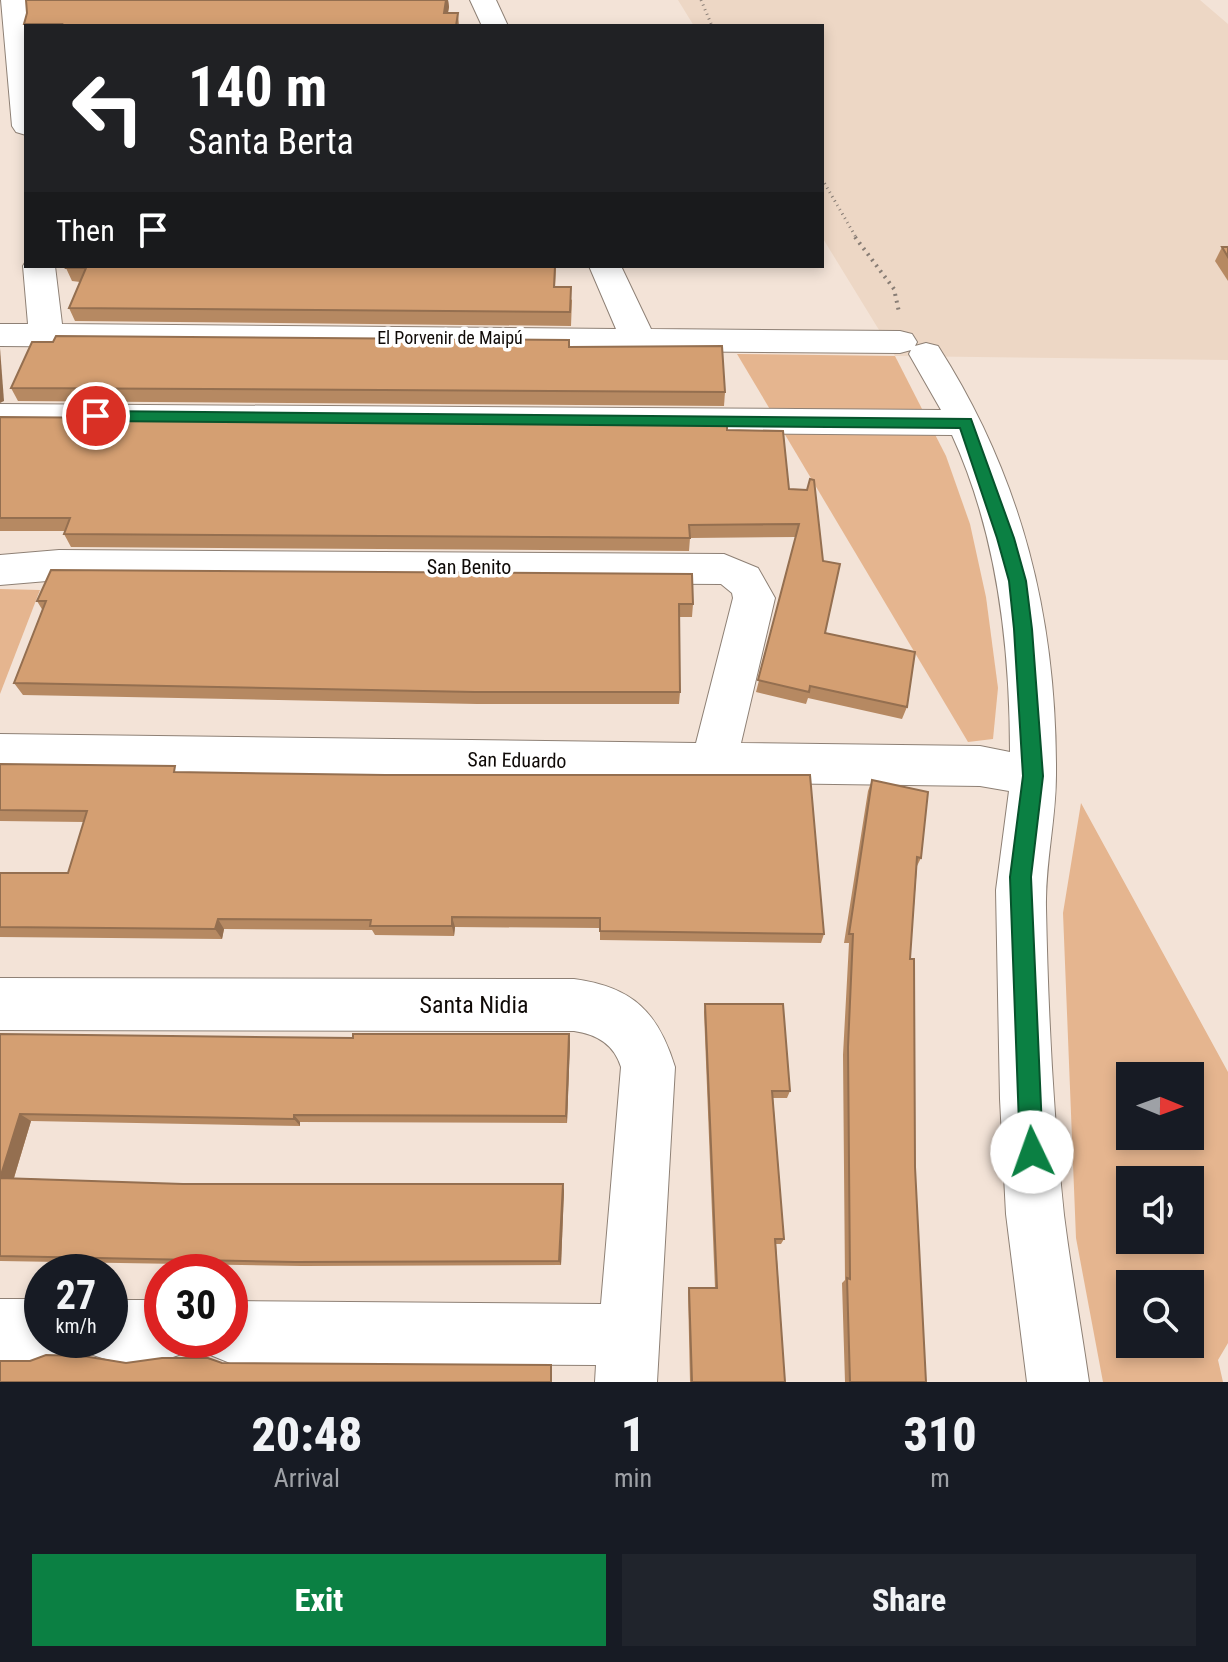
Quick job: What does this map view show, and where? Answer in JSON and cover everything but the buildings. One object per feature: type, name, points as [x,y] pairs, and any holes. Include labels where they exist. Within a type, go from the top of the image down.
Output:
[{"type":"street","points":[[14,0],[22,45],[24,89]]},
{"type":"street","points":[[483,0],[494,24]]},
{"type":"street","points":[[39,268],[46,335]]},
{"type":"street","points":[[606,268],[638,339]]},
{"type":"street","name":"El Porvenir de Maipú","points":[[0,335],[638,339],[913,348]]},
{"type":"street","points":[[913,348],[956,401],[966,423],[997,509],[1017,581],[1030,705],[1033,776],[1020,877],[1024,1027],[1035,1215],[1058,1382]]},
{"type":"street","points":[[0,416],[966,423]]},
{"type":"street","name":"San Benito","points":[[13,570],[59,565],[724,569],[743,577],[753,590],[754,598],[714,762]]},
{"type":"street","name":"San Eduardo","points":[[0,753],[980,766],[1033,776]]},
{"type":"street","name":"Santa Nidia","points":[[0,1004],[574,1005],[606,1011],[619,1018],[637,1037],[648,1067],[627,1358],[248,1333]]},
{"type":"street","points":[[0,1330],[24,1330]]},
{"type":"path","points":[[701,0],[711,24]]},
{"type":"path","points":[[824,183],[853,234],[894,289],[913,348]]},
{"type":"shaded area","points":[[678,0],[1200,0],[1228,24],[1228,360],[895,356],[824,240],[824,24],[693,24]]},
{"type":"shaded area","points":[[737,354],[895,356],[946,456],[970,524],[986,597],[998,688],[993,739],[968,742]]},
{"type":"shaded area","points":[[0,589],[40,590],[0,694]]},
{"type":"shaded area","points":[[1081,803],[1228,1072],[1228,1343],[1218,1360],[1223,1382],[1103,1382],[1076,1238],[1063,913]]},
{"type":"route","points":[[96,416],[966,423],[997,509],[1017,581],[1030,705],[1033,776],[1020,877],[1024,1027],[1032,1152]]}]
